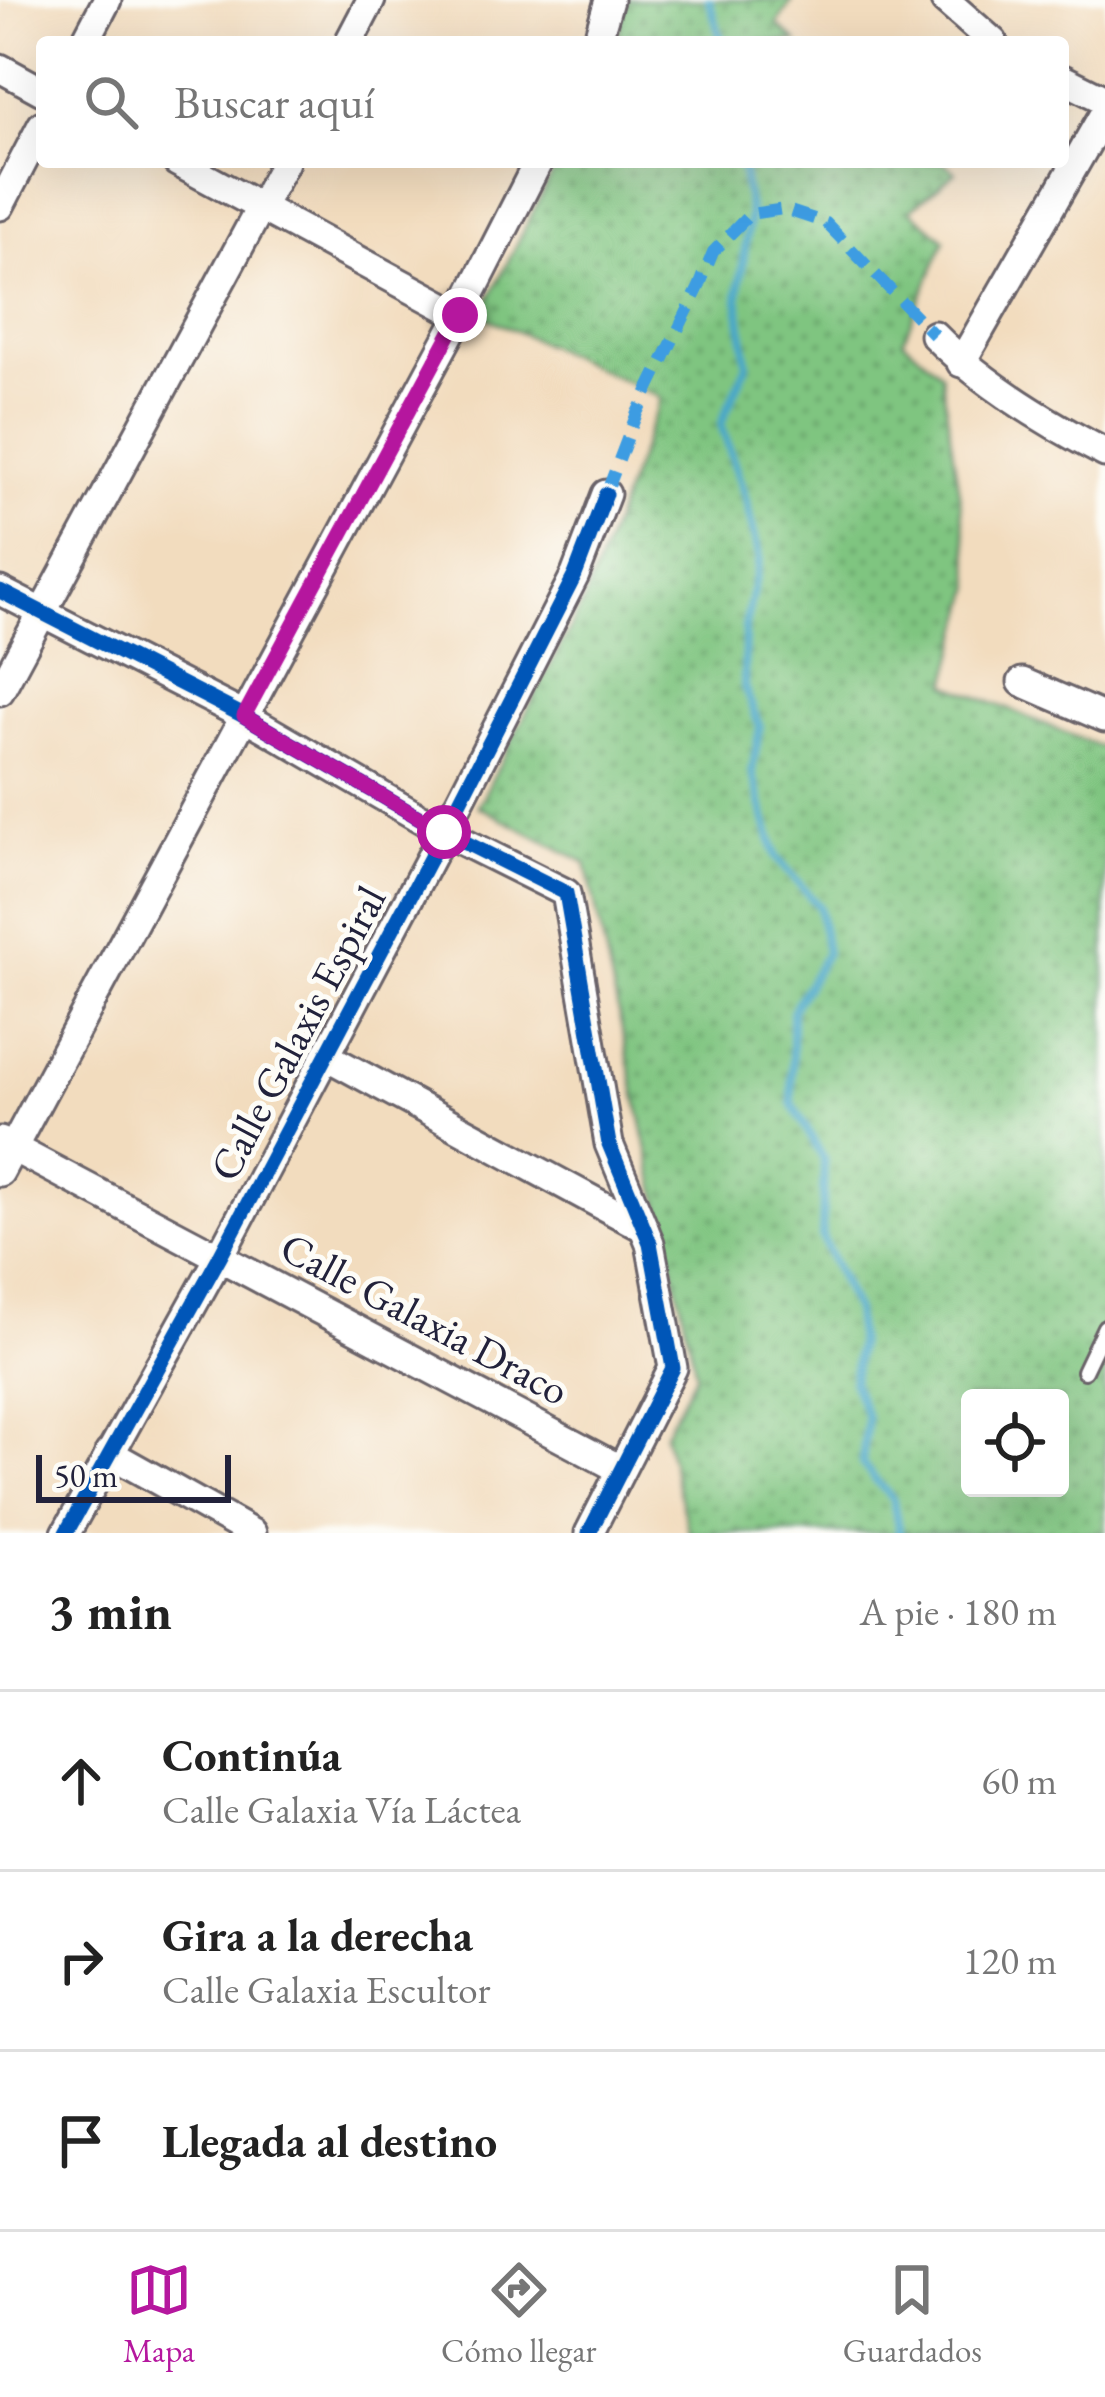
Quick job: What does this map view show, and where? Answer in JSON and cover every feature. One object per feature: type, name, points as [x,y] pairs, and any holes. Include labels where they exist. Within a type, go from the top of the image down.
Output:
[{"type":"street","points":[[89,36],[107,0]]},
{"type":"street","points":[[352,36],[371,0]]},
{"type":"street","points":[[599,36],[609,0]]},
{"type":"street","points":[[945,0],[986,36]]},
{"type":"street","points":[[0,68],[36,88]]},
{"type":"street","points":[[1069,82],[1105,100]]},
{"type":"street","points":[[961,363],[1105,112]]},
{"type":"street","points":[[0,206],[36,137]]},
{"type":"street","points":[[188,168],[460,315]]},
{"type":"street","points":[[0,691],[282,168]]},
{"type":"street","points":[[4,1153],[244,716],[535,168]]},
{"type":"street","points":[[934,335],[961,363],[1105,453]]},
{"type":"street","name":"Calle Galaxis Espiral","points":[[67,1533],[444,832],[575,575],[606,494]]},
{"type":"street","points":[[0,591],[244,716],[444,832],[566,893],[609,1144],[650,1243],[674,1368],[589,1533]]},
{"type":"street","points":[[1022,682],[1105,718]]},
{"type":"street","points":[[326,1056],[644,1228]]},
{"type":"street","name":"Calle Galaxia Draco","points":[[4,1153],[220,1256],[620,1469]]},
{"type":"street","points":[[109,1453],[252,1533]]},
{"type":"lane","points":[[1084,1371],[1105,1328]]},
{"type":"green space","points":[[627,0],[792,0],[777,25],[790,36],[618,36]]},
{"type":"green space","points":[[555,168],[951,168],[956,172],[910,210],[945,240],[903,340],[941,373],[973,586],[947,684],[1105,749],[1105,1533],[689,1533],[664,1434],[696,1373],[586,863],[478,806],[583,603],[661,398],[481,315]]},
{"type":"waterway","points":[[709,0],[720,36]]},
{"type":"waterway","points":[[742,168],[750,214],[738,297],[747,364],[721,424],[760,559],[745,626],[744,687],[760,727],[752,771],[776,857],[819,907],[826,953],[792,1011],[792,1103],[824,1160],[822,1237],[855,1311],[858,1343],[853,1383],[867,1417],[862,1464],[893,1500],[899,1533]]},
{"type":"marked path","points":[[606,494],[637,413],[713,252],[750,214],[784,209],[826,223],[934,335]]},
{"type":"cycle path","points":[[66,1533],[220,1256],[444,832],[575,575],[606,494]]},
{"type":"cycle path","points":[[0,591],[244,716],[444,832],[566,893],[609,1144],[650,1243],[673,1368],[589,1533]]},
{"type":"route","points":[[444,832],[244,716],[460,315]]}]
